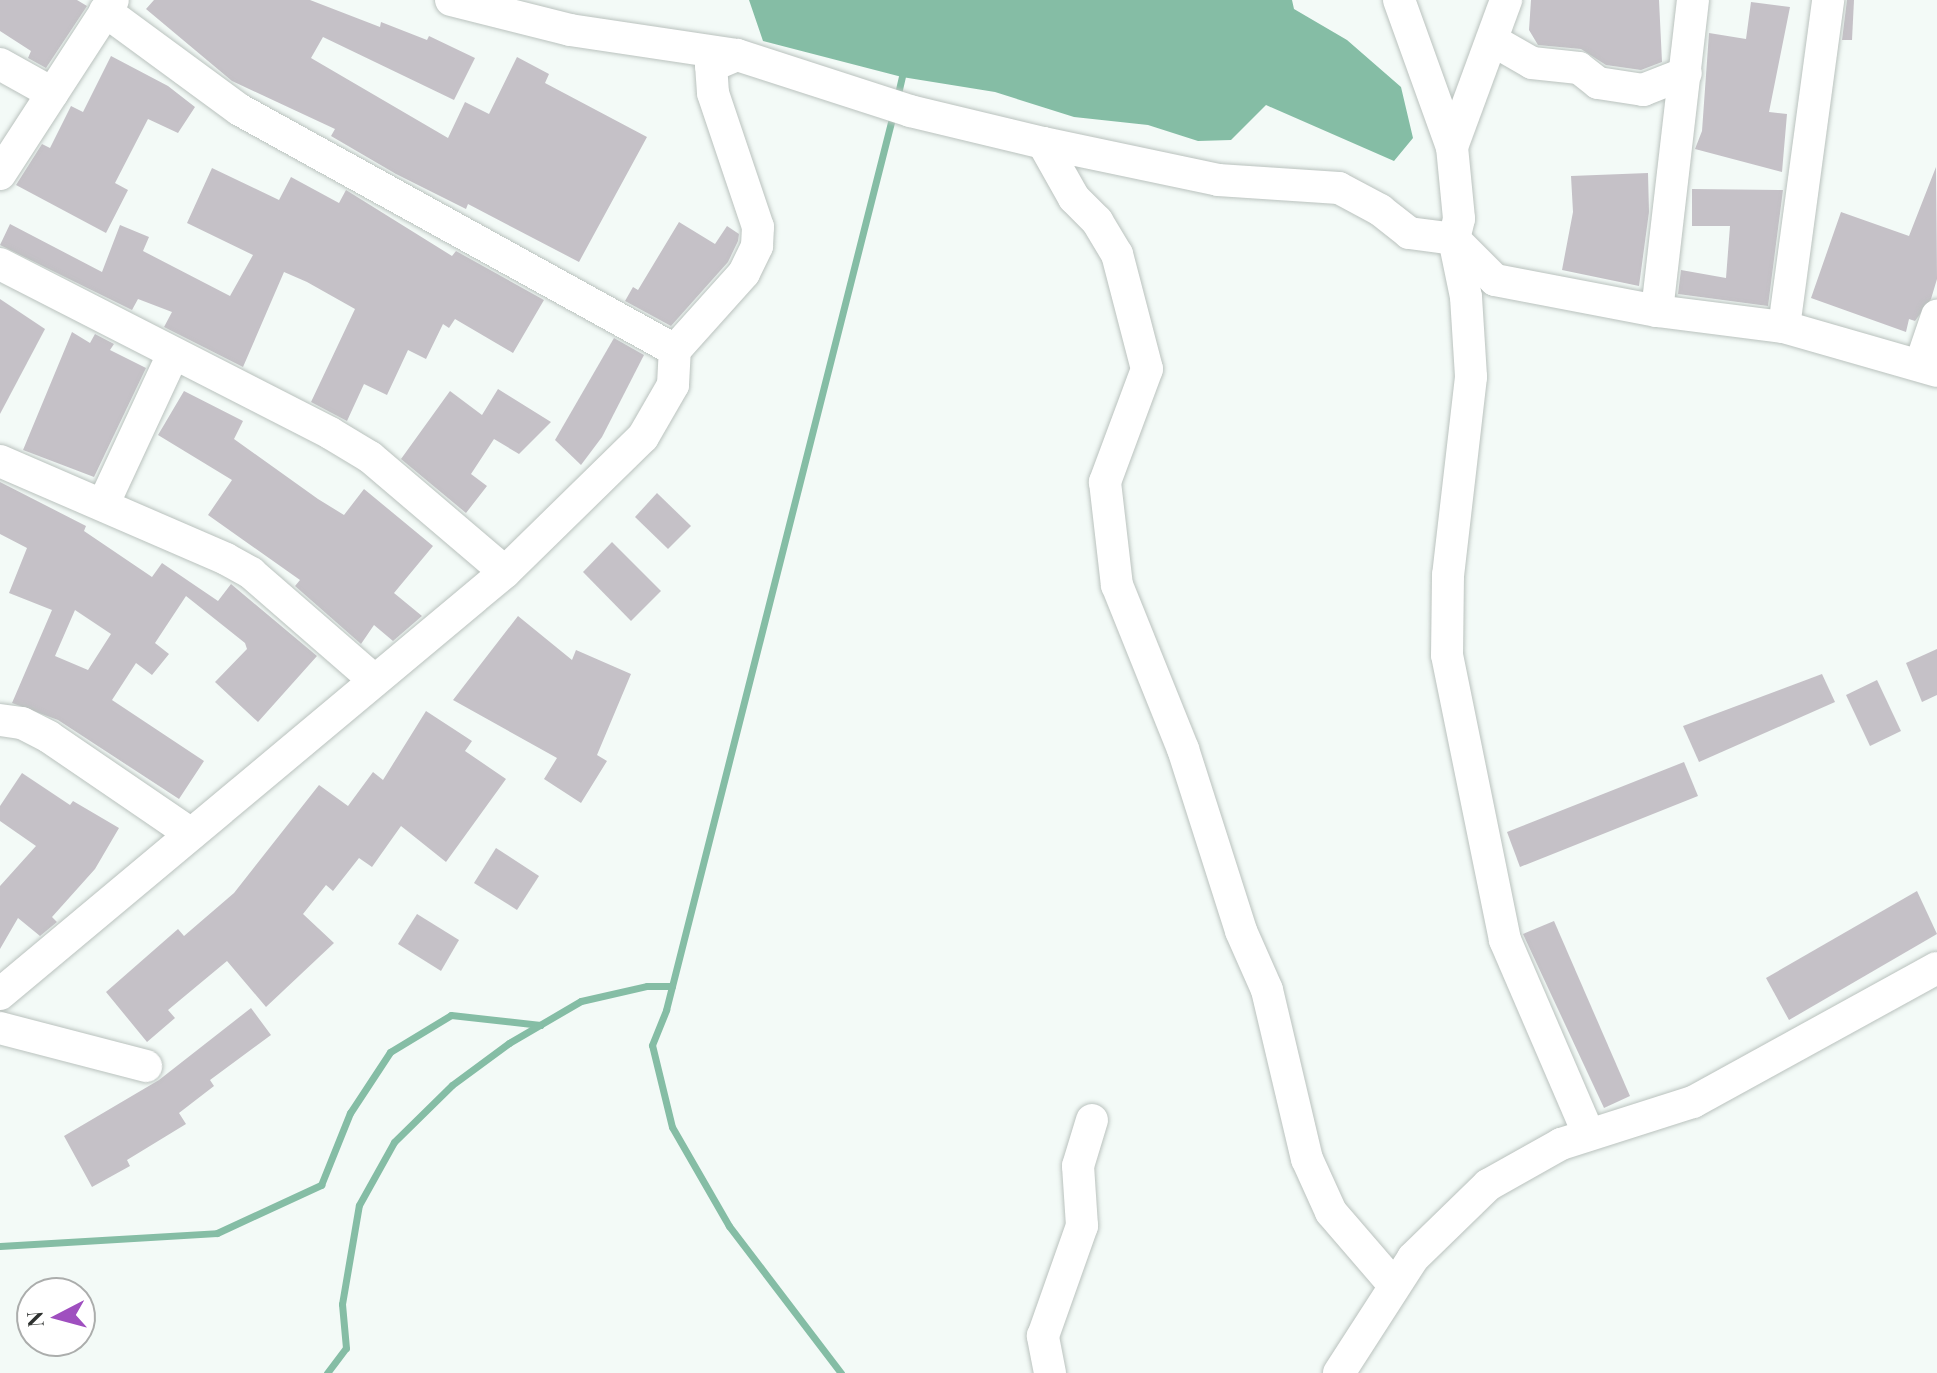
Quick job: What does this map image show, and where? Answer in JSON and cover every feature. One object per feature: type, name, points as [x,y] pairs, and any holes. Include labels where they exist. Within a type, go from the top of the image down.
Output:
[{"type":"street","points":[[451,0],[570,30],[737,55],[910,111],[1043,143],[1218,180],[1339,188],[1380,210],[1409,233],[1454,239],[1495,280],[1657,311],[1784,327],[1929,367],[1937,316]]},
{"type":"street","points":[[1399,0],[1452,147],[1459,219],[1454,239],[1466,297],[1471,377],[1448,575],[1447,655],[1505,940],[1588,1133]]},
{"type":"street","points":[[1452,147],[1506,0]]},
{"type":"street","points":[[1657,311],[1693,0]]},
{"type":"street","points":[[1784,327],[1828,0]]},
{"type":"street","points":[[0,174],[109,5],[240,110],[675,350]]},
{"type":"street","points":[[1492,40],[1532,63],[1579,68],[1598,83],[1643,90],[1686,73]]},
{"type":"street","points":[[0,994],[373,679],[505,572],[643,437],[673,385],[675,350],[744,273],[757,246],[758,227],[713,93],[711,66],[737,55]]},
{"type":"street","points":[[0,64],[52,93]]},
{"type":"street","points":[[1043,143],[1074,198],[1097,221],[1117,254],[1147,369],[1132,420],[1113,449],[1105,482],[1106,525],[1117,585],[1183,749],[1241,931],[1267,990],[1307,1159],[1331,1212],[1394,1285]]},
{"type":"street","points":[[0,264],[370,457],[505,572]]},
{"type":"street","points":[[103,505],[173,354]]},
{"type":"street","points":[[0,461],[251,573],[373,679]]},
{"type":"street","points":[[0,720],[22,723],[49,737],[191,834]]},
{"type":"street","points":[[1339,1373],[1384,1309],[1394,1285],[1430,1239],[1488,1185],[1588,1133],[1693,1102],[1937,968]]},
{"type":"street","points":[[0,1028],[146,1066]]},
{"type":"street","points":[[1050,1373],[1043,1336],[1082,1226],[1078,1166],[1092,1120]]},
{"type":"shaded area","points":[[749,0],[1292,0],[1294,9],[1347,40],[1401,87],[1413,138],[1394,161],[1266,105],[1231,140],[1198,141],[1148,125],[1074,117],[995,92],[902,77],[763,41]]},
{"type":"building","points":[[0,0],[77,0],[87,6],[46,68],[28,58],[31,51],[0,31]]},
{"type":"building","points":[[154,0],[310,0],[380,27],[381,22],[427,40],[429,36],[475,58],[454,100],[323,37],[311,58],[448,138],[465,102],[489,114],[517,57],[549,74],[545,83],[647,137],[579,262],[468,204],[466,209],[396,174],[331,136],[335,129],[232,81],[146,9]]},
{"type":"building","points":[[1531,0],[1659,0],[1662,62],[1641,70],[1606,65],[1581,49],[1538,45],[1529,30]]},
{"type":"building","points":[[1847,0],[1854,0],[1852,40],[1842,40]]},
{"type":"building","points":[[1751,2],[1790,7],[1769,112],[1787,114],[1782,172],[1695,149],[1702,131],[1709,33],[1746,39]]},
{"type":"building","points":[[111,56],[168,86],[195,107],[178,133],[148,119],[115,183],[128,190],[106,233],[16,185],[42,144],[50,148],[71,106],[83,112]]},
{"type":"building","points":[[1936,167],[1937,279],[1931,299],[1915,321],[1909,319],[1906,332],[1811,298],[1841,212],[1909,236]]},
{"type":"building","points":[[212,168],[279,200],[291,177],[339,203],[346,190],[452,256],[456,251],[544,300],[513,353],[455,319],[449,328],[443,324],[426,359],[408,350],[387,395],[364,384],[347,421],[311,402],[355,309],[307,282],[284,272],[243,367],[164,327],[172,312],[138,299],[132,310],[0,245],[10,224],[102,272],[120,225],[149,237],[143,251],[230,296],[253,255],[187,223]]},
{"type":"building","points":[[1648,173],[1649,212],[1639,286],[1562,270],[1573,212],[1571,176]]},
{"type":"building","points":[[1692,189],[1783,190],[1768,306],[1678,294],[1681,270],[1726,278],[1730,226],[1692,226]]},
{"type":"building","points":[[679,222],[715,244],[727,226],[739,234],[728,262],[671,326],[625,301],[633,287],[638,290]]},
{"type":"building","points":[[0,299],[45,329],[0,414]]},
{"type":"building","points":[[72,332],[90,343],[95,334],[114,344],[110,350],[146,368],[94,477],[23,450]]},
{"type":"building","points":[[614,338],[644,355],[602,437],[581,465],[555,440]]},
{"type":"building","points":[[498,389],[551,422],[519,454],[494,439],[471,474],[487,486],[466,513],[401,459],[450,391],[482,415]]},
{"type":"building","points":[[184,391],[243,421],[234,439],[318,499],[344,515],[364,489],[433,546],[394,593],[422,616],[393,641],[374,625],[361,644],[295,586],[300,580],[208,515],[232,480],[158,435]]},
{"type":"building","points":[[0,482],[86,526],[84,531],[152,577],[162,563],[218,601],[231,584],[317,656],[258,722],[215,682],[247,649],[245,643],[186,596],[155,643],[169,654],[152,675],[136,663],[112,700],[204,761],[179,799],[58,720],[12,703],[52,610],[9,593],[27,548],[0,534]],"holes":[[[75,610],[111,634],[88,670],[55,656]]]},
{"type":"building","points":[[657,493],[691,526],[668,549],[635,517]]},
{"type":"building","points":[[612,542],[661,591],[631,621],[583,572]]},
{"type":"building","points":[[518,616],[572,660],[576,650],[631,674],[597,755],[607,761],[581,803],[544,779],[557,758],[453,700]]},
{"type":"building","points":[[1937,649],[1937,695],[1922,702],[1906,663]]},
{"type":"building","points":[[1822,674],[1835,702],[1699,762],[1683,726]]},
{"type":"building","points":[[1877,680],[1901,731],[1870,746],[1846,695]]},
{"type":"building","points":[[426,711],[472,741],[465,751],[506,779],[446,862],[401,826],[372,867],[359,858],[333,891],[326,885],[303,914],[334,943],[266,1007],[227,961],[168,1010],[175,1018],[147,1042],[106,992],[178,929],[184,936],[234,893],[319,785],[348,806],[373,772],[383,780]]},
{"type":"building","points":[[1684,762],[1698,796],[1520,867],[1507,832]]},
{"type":"building","points":[[22,773],[70,805],[73,801],[119,828],[95,869],[52,917],[57,922],[40,936],[18,918],[0,949],[0,886],[36,846],[0,821],[0,806]]},
{"type":"building","points":[[496,848],[539,876],[517,910],[474,883]]},
{"type":"building","points":[[1917,891],[1937,934],[1789,1020],[1766,978]]},
{"type":"building","points":[[417,914],[459,940],[441,971],[398,944]]},
{"type":"building","points":[[1554,921],[1630,1096],[1604,1108],[1523,934]]},
{"type":"building","points":[[251,1008],[271,1035],[210,1080],[214,1086],[179,1113],[186,1124],[127,1160],[130,1166],[92,1187],[64,1136],[159,1080]]},
{"type":"waterway","points":[[897,98],[902,77]]},
{"type":"waterway","points":[[841,1373],[729,1226],[672,1127],[652,1045],[666,1010],[893,114]]},
{"type":"waterway","points":[[327,1373],[346,1348],[342,1304],[359,1205],[394,1142],[452,1085],[509,1043],[581,1001],[647,986],[672,986]]},
{"type":"waterway","points":[[0,1246],[217,1233],[321,1185],[350,1113],[390,1052],[451,1015],[540,1025]]}]
